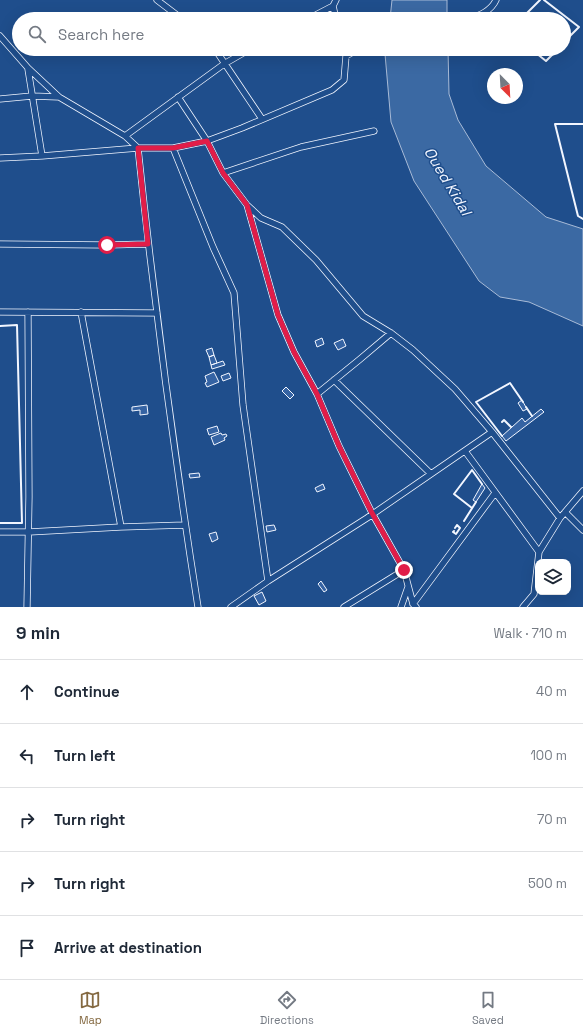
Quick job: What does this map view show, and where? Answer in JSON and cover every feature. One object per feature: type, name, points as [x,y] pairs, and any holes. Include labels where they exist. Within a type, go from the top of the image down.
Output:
[{"type":"street","points":[[158,0],[173,12]]},
{"type":"street","points":[[321,12],[333,6],[336,0]]},
{"type":"street","points":[[485,12],[493,7],[496,0]]},
{"type":"street","points":[[333,6],[334,12]]},
{"type":"street","points":[[0,36],[12,50]]},
{"type":"street","points":[[18,56],[28,68],[59,96],[124,136],[138,148],[157,313],[185,525],[198,607]]},
{"type":"street","points":[[219,56],[262,119]]},
{"type":"street","points":[[124,136],[224,64],[238,56]]},
{"type":"street","points":[[0,158],[138,148],[173,148],[207,141],[332,90],[344,80],[346,56]]},
{"type":"street","points":[[28,68],[42,156]]},
{"type":"street","points":[[0,99],[32,96],[59,96]]},
{"type":"street","points":[[178,97],[207,141],[223,173],[247,205],[261,218],[282,227],[316,260],[363,316],[391,333],[427,362],[455,389],[492,432],[560,518]]},
{"type":"street","points":[[223,173],[301,147],[374,131]]},
{"type":"street","points":[[173,148],[213,247],[234,293],[243,405],[268,581]]},
{"type":"street","points":[[247,205],[278,315],[294,352],[317,394],[339,446],[372,513],[404,570],[415,605]]},
{"type":"street","points":[[0,244],[148,244]]},
{"type":"street","points":[[0,312],[157,313]]},
{"type":"street","points":[[27,607],[29,532],[28,312]]},
{"type":"street","points":[[81,312],[121,526]]},
{"type":"street","points":[[317,394],[391,333]]},
{"type":"street","points":[[334,380],[430,473]]},
{"type":"street","points":[[232,607],[268,581],[492,432]]},
{"type":"street","points":[[465,451],[539,552]]},
{"type":"street","points":[[523,607],[534,594],[539,552],[560,518],[583,491]]},
{"type":"street","points":[[415,605],[496,493]]},
{"type":"street","points":[[565,512],[583,530]]},
{"type":"street","points":[[0,532],[29,532],[121,526],[185,525]]},
{"type":"street","points":[[344,607],[404,570]]},
{"type":"street","points":[[402,607],[408,586]]},
{"type":"water","points":[[392,0],[447,0],[447,12],[391,12]]},
{"type":"water","name":"Oued Kidal","points":[[385,56],[448,56],[449,94],[458,120],[486,166],[546,217],[583,229],[583,326],[529,302],[500,297],[479,281],[414,181],[391,122]]},
{"type":"building","points":[[322,338],[324,344],[317,347],[315,341]]},
{"type":"building","points":[[343,339],[346,346],[338,350],[334,343]]},
{"type":"building","points":[[212,348],[214,355],[209,357],[206,350]]},
{"type":"building","points":[[214,355],[217,363],[211,365],[209,357]]},
{"type":"building","points":[[223,361],[225,365],[212,369],[211,365]]},
{"type":"building","points":[[214,372],[219,382],[207,387],[205,383],[207,382],[205,376]]},
{"type":"building","points":[[229,373],[231,378],[223,381],[221,376]]},
{"type":"building","points":[[286,387],[294,395],[290,399],[282,391]]},
{"type":"building","points":[[522,400],[527,409],[523,411],[518,403]]},
{"type":"building","points":[[147,405],[148,414],[140,415],[140,410],[132,411],[132,407]]},
{"type":"building","points":[[541,409],[544,412],[506,441],[502,436],[522,418],[525,422]]},
{"type":"building","points":[[217,426],[219,432],[209,435],[207,429]]},
{"type":"building","points":[[221,433],[222,435],[226,434],[227,436],[224,438],[225,440],[214,445],[211,437]]},
{"type":"building","points":[[199,473],[200,477],[190,478],[189,474]]},
{"type":"building","points":[[323,484],[325,489],[317,492],[315,488]]},
{"type":"building","points":[[482,484],[485,488],[476,502],[473,500]]},
{"type":"building","points":[[274,525],[276,530],[267,532],[266,526]]},
{"type":"building","points":[[216,532],[218,539],[212,542],[209,534]]},
{"type":"building","points":[[321,581],[327,590],[324,592],[318,584]]},
{"type":"building","points":[[262,592],[266,601],[259,605],[254,596]]},
{"type":"wall","points":[[528,12],[540,0]]},
{"type":"wall","points":[[544,0],[560,12]]},
{"type":"wall","points":[[571,21],[579,27],[571,35]]},
{"type":"wall","points":[[540,56],[546,61],[551,56]]},
{"type":"wall","points":[[583,124],[555,124],[578,216],[583,219]]},
{"type":"wall","points":[[0,326],[17,325],[22,523],[0,523]]},
{"type":"wall","points":[[502,436],[476,402],[510,383],[523,402]]},
{"type":"wall","points":[[526,407],[532,416]]},
{"type":"wall","points":[[502,422],[504,420],[511,427]]},
{"type":"wall","points":[[472,508],[454,494],[472,470],[482,484]]},
{"type":"wall","points":[[464,521],[476,502]]},
{"type":"wall","points":[[454,531],[453,532],[456,534],[460,528],[457,525],[455,528]]},
{"type":"route","points":[[107,245],[148,244],[138,148],[173,148],[207,141],[223,173],[247,205],[278,315],[294,352],[317,394],[339,446],[372,513],[404,570]]}]
